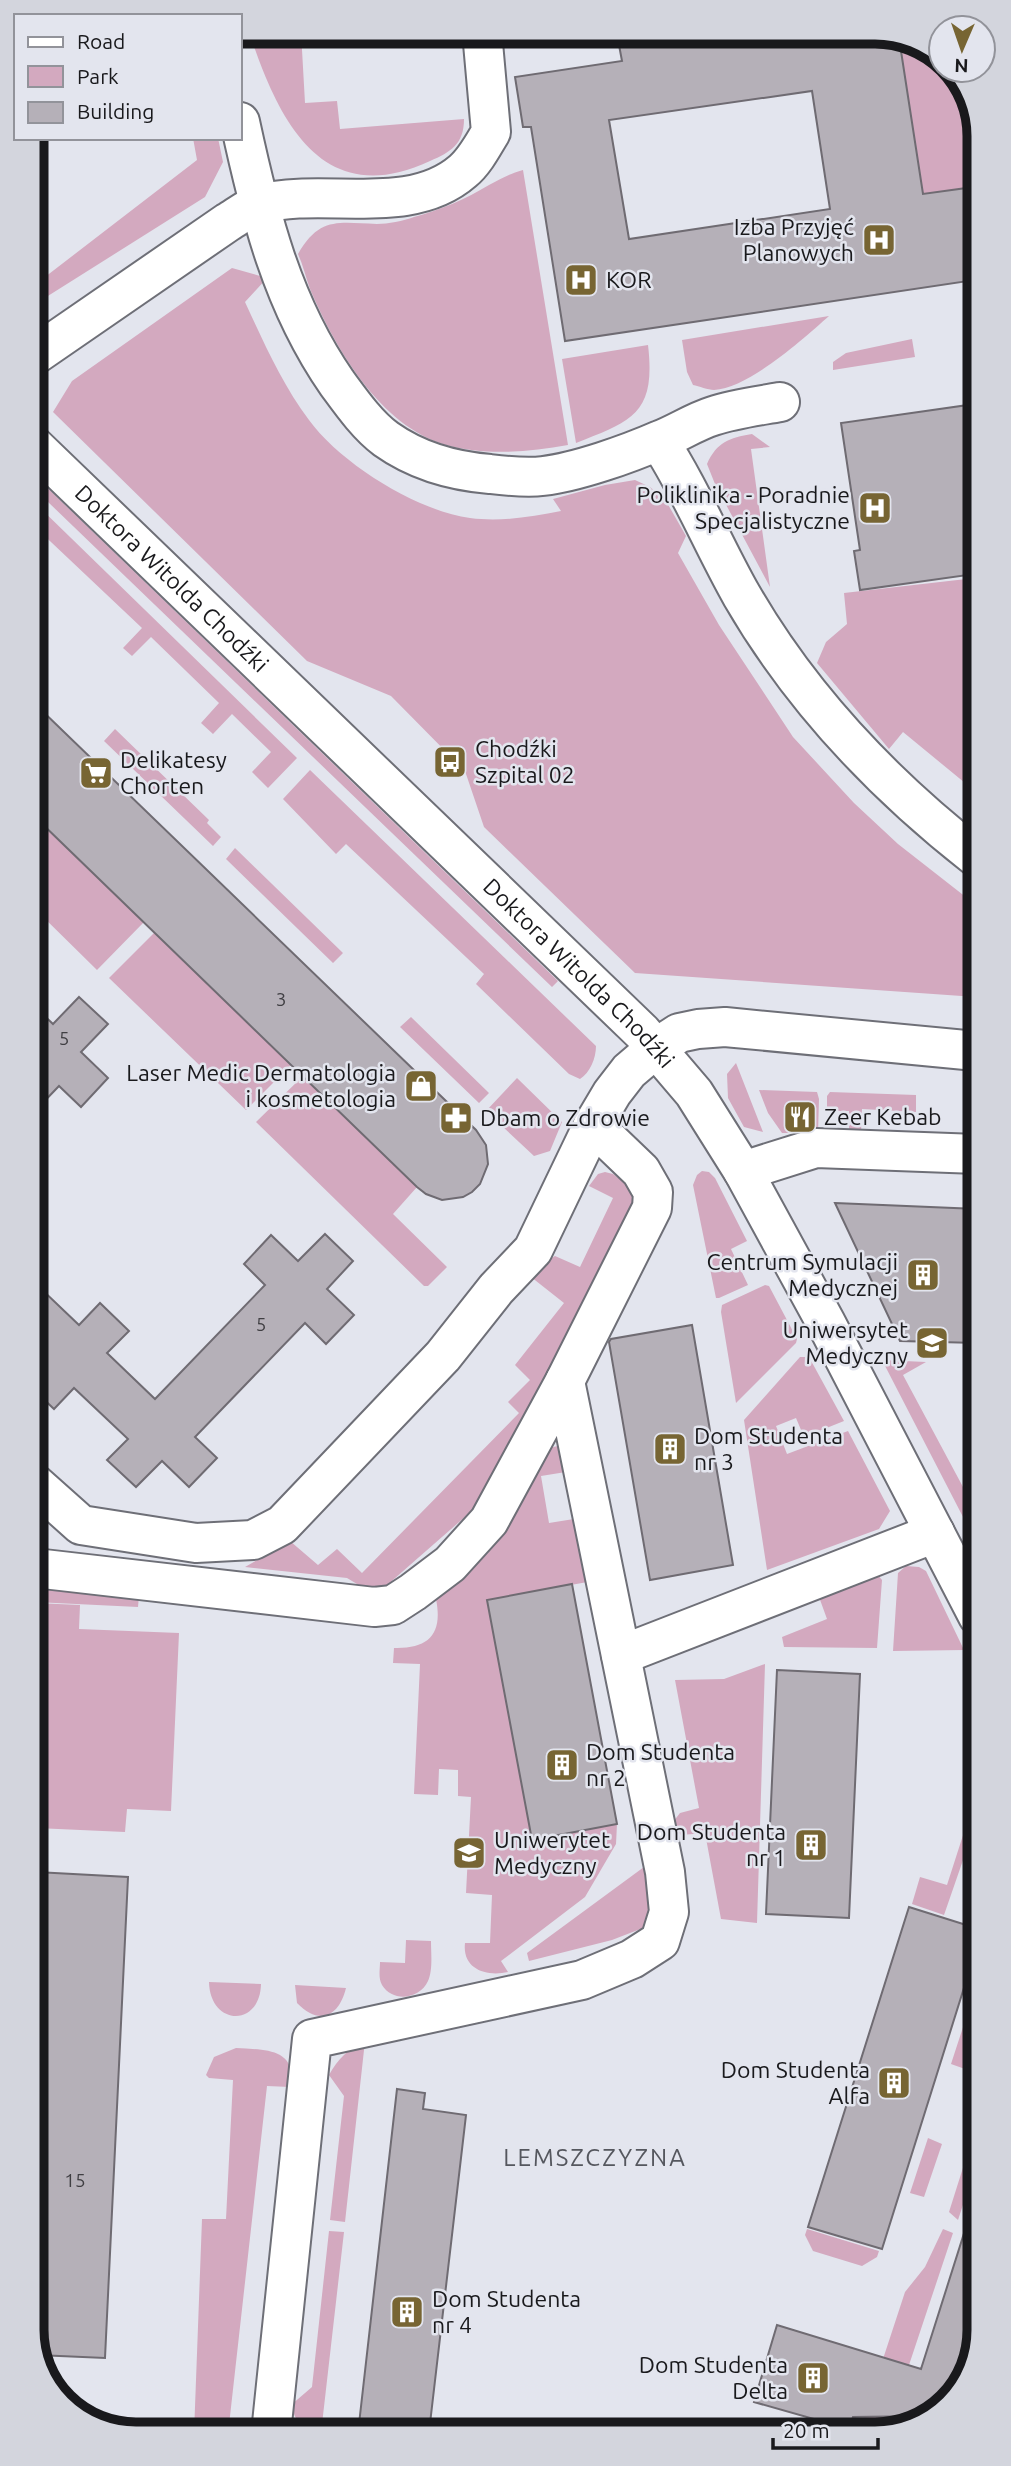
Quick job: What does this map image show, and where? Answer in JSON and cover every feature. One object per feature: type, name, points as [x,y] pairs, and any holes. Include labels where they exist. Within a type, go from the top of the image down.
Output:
[{"type":"street","points":[[44,349],[258,204],[292,198],[383,199],[414,195],[452,180],[466,170],[491,132],[483,44]]},
{"type":"street","points":[[242,131],[271,249],[289,297],[322,361],[351,403],[385,438],[427,461],[460,471],[506,476],[543,476],[577,468],[659,441],[711,416],[780,402]]},
{"type":"street","points":[[659,441],[680,473],[741,595],[777,652],[832,723],[882,775],[967,850]]},
{"type":"street","name":"Doktora Witolda Chodźki","points":[[44,456],[656,1048],[708,1113],[743,1171],[935,1533],[967,1587]]},
{"type":"street","points":[[44,1492],[81,1525],[196,1543],[253,1540],[282,1525],[443,1356],[496,1289],[533,1250],[593,1125],[612,1093],[629,1071],[679,1033],[725,1027],[967,1050]]},
{"type":"street","points":[[44,1569],[374,1607],[393,1605],[450,1564],[489,1521],[565,1381],[652,1208],[653,1192],[641,1171],[593,1125]]},
{"type":"street","points":[[743,1171],[816,1148],[967,1154]]},
{"type":"street","points":[[272,2422],[312,2039],[582,1980],[632,1959],[660,1941],[669,1912],[665,1872],[565,1381]]},
{"type":"street","points":[[621,1655],[935,1533]]},
{"type":"green space","points":[[253,44],[302,44],[305,103],[337,101],[340,129],[464,119],[462,135],[455,146],[437,158],[392,174],[360,175],[332,166],[309,148],[290,124]]},
{"type":"green space","points":[[901,48],[927,60],[927,84],[951,84],[958,95],[967,136],[967,188],[923,194]]},
{"type":"green space","points":[[193,140],[218,140],[223,162],[205,197],[44,298],[44,278],[197,160]]},
{"type":"green space","points":[[523,170],[568,445],[507,452],[477,451],[446,445],[422,435],[400,421],[363,382],[320,312],[298,254],[314,233],[332,224],[381,224],[405,220],[453,204]]},
{"type":"green space","points":[[232,268],[267,278],[245,302],[282,378],[309,420],[360,468],[404,495],[449,514],[504,519],[561,511],[553,499],[605,485],[635,480],[650,487],[666,501],[686,536],[678,553],[719,625],[793,737],[854,803],[898,844],[967,898],[967,996],[635,973],[484,827],[465,771],[391,696],[307,661],[53,412],[72,381]]},
{"type":"green space","points":[[829,316],[775,361],[728,387],[714,390],[693,385],[687,372],[682,340]]},
{"type":"green space","points":[[912,339],[915,357],[833,370],[833,362],[846,353]]},
{"type":"green space","points":[[648,345],[648,386],[644,400],[636,411],[612,428],[576,443],[562,359]]},
{"type":"green space","points":[[752,434],[770,447],[751,449],[770,587],[707,464],[725,442]]},
{"type":"green space","points":[[44,485],[558,981],[552,987],[44,498]]},
{"type":"green space","points":[[44,512],[297,758],[268,788],[252,772],[271,752],[232,714],[213,734],[201,723],[219,703],[151,637],[132,656],[123,648],[142,628],[44,535]]},
{"type":"green space","points":[[967,579],[967,785],[903,732],[889,749],[817,663],[826,642],[847,624],[844,593]]},
{"type":"green space","points":[[115,729],[209,820],[207,823],[221,837],[213,846],[104,741]]},
{"type":"green space","points":[[310,770],[596,1046],[592,1065],[584,1076],[580,1079],[569,1074],[476,984],[484,974],[346,844],[336,854],[283,799]]},
{"type":"green space","points":[[44,826],[144,922],[97,970],[44,918]]},
{"type":"green space","points":[[235,848],[343,953],[333,963],[226,859]]},
{"type":"green space","points":[[154,933],[291,1065],[246,1110],[109,978]]},
{"type":"green space","points":[[411,1017],[489,1093],[479,1103],[400,1027]]},
{"type":"green space","points":[[736,1063],[763,1132],[744,1127],[728,1098],[727,1074]]},
{"type":"green space","points":[[303,1076],[417,1187],[393,1214],[447,1267],[428,1286],[424,1286],[256,1122]]},
{"type":"green space","points":[[517,1078],[562,1122],[550,1151],[534,1156],[486,1111]]},
{"type":"green space","points":[[759,1090],[817,1092],[818,1133],[782,1133],[768,1113]]},
{"type":"green space","points":[[830,1092],[916,1095],[916,1112],[862,1109],[861,1133],[849,1135],[849,1111],[827,1111],[827,1096]]},
{"type":"green space","points":[[702,1171],[709,1172],[715,1178],[747,1241],[731,1249],[748,1285],[719,1298],[716,1298],[693,1185]]},
{"type":"green space","points":[[598,1174],[613,1174],[636,1191],[634,1208],[474,1509],[386,1586],[367,1590],[347,1578],[245,1567],[290,1541],[318,1565],[337,1549],[362,1573],[519,1413],[508,1402],[530,1380],[515,1365],[564,1303],[526,1273],[555,1256],[580,1267],[613,1198],[589,1186]]},
{"type":"green space","points":[[765,1285],[769,1286],[797,1339],[736,1403],[722,1305]]},
{"type":"green space","points":[[800,1357],[809,1357],[844,1421],[804,1437],[796,1418],[776,1426],[787,1454],[848,1431],[890,1511],[879,1529],[767,1570],[744,1420]]},
{"type":"green space","points":[[882,1360],[926,1362],[903,1375],[967,1494],[967,1525]]},
{"type":"green space","points":[[562,1445],[572,1471],[541,1476],[549,1523],[580,1518],[593,1581],[487,1600],[617,1824],[616,1844],[585,1897],[501,1961],[508,1972],[484,1972],[471,1965],[465,1952],[465,1943],[490,1943],[492,1895],[466,1893],[471,1797],[458,1796],[458,1770],[439,1769],[438,1795],[414,1794],[420,1664],[393,1663],[394,1648],[416,1646],[431,1637],[437,1622],[436,1599],[488,1553],[545,1449]]},
{"type":"green space","points":[[906,1566],[919,1567],[926,1571],[964,1650],[893,1651],[898,1573]]},
{"type":"green space","points":[[877,1574],[882,1580],[877,1648],[784,1647],[782,1637],[827,1619],[819,1597]]},
{"type":"green space","points":[[44,1586],[139,1596],[138,1607],[44,1602]]},
{"type":"green space","points":[[44,1603],[80,1605],[79,1629],[179,1633],[171,1811],[127,1809],[125,1832],[44,1828]]},
{"type":"green space","points":[[765,1664],[757,1923],[721,1919],[705,1833],[681,1835],[673,1822],[680,1813],[699,1808],[675,1680],[724,1679]]},
{"type":"green space","points":[[965,1829],[967,1849],[944,1915],[912,1904],[920,1877],[947,1885]]},
{"type":"green space","points":[[644,1867],[648,1905],[643,1928],[612,1940],[529,1961],[527,1953]]},
{"type":"green space","points":[[406,1940],[431,1941],[431,1972],[419,1992],[399,1996],[387,1991],[382,1985],[380,1962],[405,1963]]},
{"type":"green space","points":[[209,1982],[261,1984],[259,1998],[253,2008],[244,2014],[226,2014],[217,2007],[211,1997]]},
{"type":"green space","points":[[295,1985],[346,1988],[343,1998],[333,2012],[320,2016],[305,2010],[297,2003]]},
{"type":"green space","points":[[967,2015],[967,2063],[965,2069],[951,2064]]},
{"type":"green space","points":[[365,2041],[345,2222],[330,2220],[344,2096],[329,2075],[344,2055]]},
{"type":"green space","points":[[236,2048],[268,2051],[284,2058],[291,2074],[290,2087],[267,2086],[229,2422],[194,2422],[202,2219],[226,2219],[233,2080],[209,2078],[206,2075],[214,2057]]},
{"type":"green space","points":[[928,2138],[942,2144],[924,2197],[910,2193]]},
{"type":"green space","points":[[967,2155],[967,2193],[958,2220],[949,2212]]},
{"type":"green space","points":[[807,2229],[879,2251],[877,2257],[862,2266],[813,2251],[805,2235]]},
{"type":"green space","points":[[943,2229],[953,2233],[889,2420],[862,2422],[905,2292],[925,2267]]},
{"type":"green space","points":[[329,2231],[344,2232],[322,2422],[299,2422],[291,2405],[312,2387]]},
{"type":"building","points":[[626,44],[881,44],[901,48],[923,194],[967,188],[967,281],[565,341],[531,127],[523,127],[515,77],[622,61],[619,45]],"holes":[[[812,91],[830,209],[629,239],[609,120]]]},
{"type":"building","name":"Poliklinika - Poradnie Specjalistyczne","points":[[967,405],[967,575],[860,590],[854,551],[860,550],[841,423]]},
{"type":"building","points":[[44,713],[476,1130],[486,1145],[488,1164],[480,1184],[472,1192],[463,1197],[442,1200],[417,1187],[44,826]]},
{"type":"building","points":[[79,997],[108,1024],[81,1052],[108,1078],[81,1107],[59,1086],[44,1102],[44,1015],[53,1024]]},
{"type":"building","name":"Centrum Symulacji Medycznej","points":[[835,1203],[967,1209],[967,1343],[900,1341]]},
{"type":"building","points":[[325,1234],[353,1261],[327,1289],[354,1315],[326,1344],[305,1323],[195,1437],[217,1458],[189,1487],[162,1461],[136,1487],[107,1460],[128,1439],[74,1388],[54,1409],[44,1400],[44,1292],[79,1325],[100,1303],[129,1331],[107,1353],[155,1399],[265,1285],[244,1264],[271,1235],[298,1261]]},
{"type":"building","name":"Dom Studenta nr 3","points":[[692,1325],[733,1565],[650,1580],[609,1342],[611,1339]]},
{"type":"building","name":"Dom Studenta nr 2","points":[[572,1584],[617,1824],[532,1840],[487,1600]]},
{"type":"building","name":"Dom Studenta nr 1","points":[[777,1670],[860,1674],[849,1918],[766,1914]]},
{"type":"building","points":[[44,1872],[128,1877],[105,2358],[48,2355],[46,2348]]},
{"type":"building","name":"Dom Studenta Alfa","points":[[909,1907],[967,1925],[967,1978],[882,2249],[808,2227]]},
{"type":"building","name":"Dom Studenta nr 4","points":[[397,2089],[425,2093],[423,2109],[466,2115],[430,2422],[359,2422]]},
{"type":"building","points":[[967,2224],[965,2348],[955,2376],[936,2399],[907,2416],[853,2417],[851,2422],[824,2422],[754,2402],[777,2325],[921,2369]]},
{"type":"place","name":"Izba Przyjęć Planowych","points":[[879,240]]},
{"type":"place","name":"KOR","points":[[581,280]]},
{"type":"place","name":"Poliklinika - Poradnie Specjalistyczne","points":[[875,508]]},
{"type":"place","name":"Chodźki Szpital 02","points":[[450,762]]},
{"type":"place","name":"Delikatesy Chorten","points":[[96,773]]},
{"type":"place","name":"Laser Medic Dermatologia i kosmetologia","points":[[421,1086]]},
{"type":"place","name":"Zeer Kebab","points":[[800,1117]]},
{"type":"place","name":"Dbam o Zdrowie","points":[[456,1118]]},
{"type":"place","name":"Centrum Symulacji Medycznej","points":[[923,1275]]},
{"type":"place","name":"Uniwersytet Medyczny","points":[[932,1343]]},
{"type":"place","name":"Dom Studenta nr 3","points":[[670,1449]]},
{"type":"place","name":"Dom Studenta nr 2","points":[[562,1765]]},
{"type":"place","name":"Dom Studenta nr 1","points":[[811,1845]]},
{"type":"place","name":"Uniwerytet Medyczny","points":[[469,1853]]},
{"type":"place","name":"Dom Studenta Alfa","points":[[894,2083]]},
{"type":"place","name":"Dom Studenta nr 4","points":[[407,2312]]},
{"type":"place","name":"Dom Studenta Delta","points":[[813,2378]]},
{"type":"district","name":"LEMSZCZYZNA","points":[[595,2158]]}]
